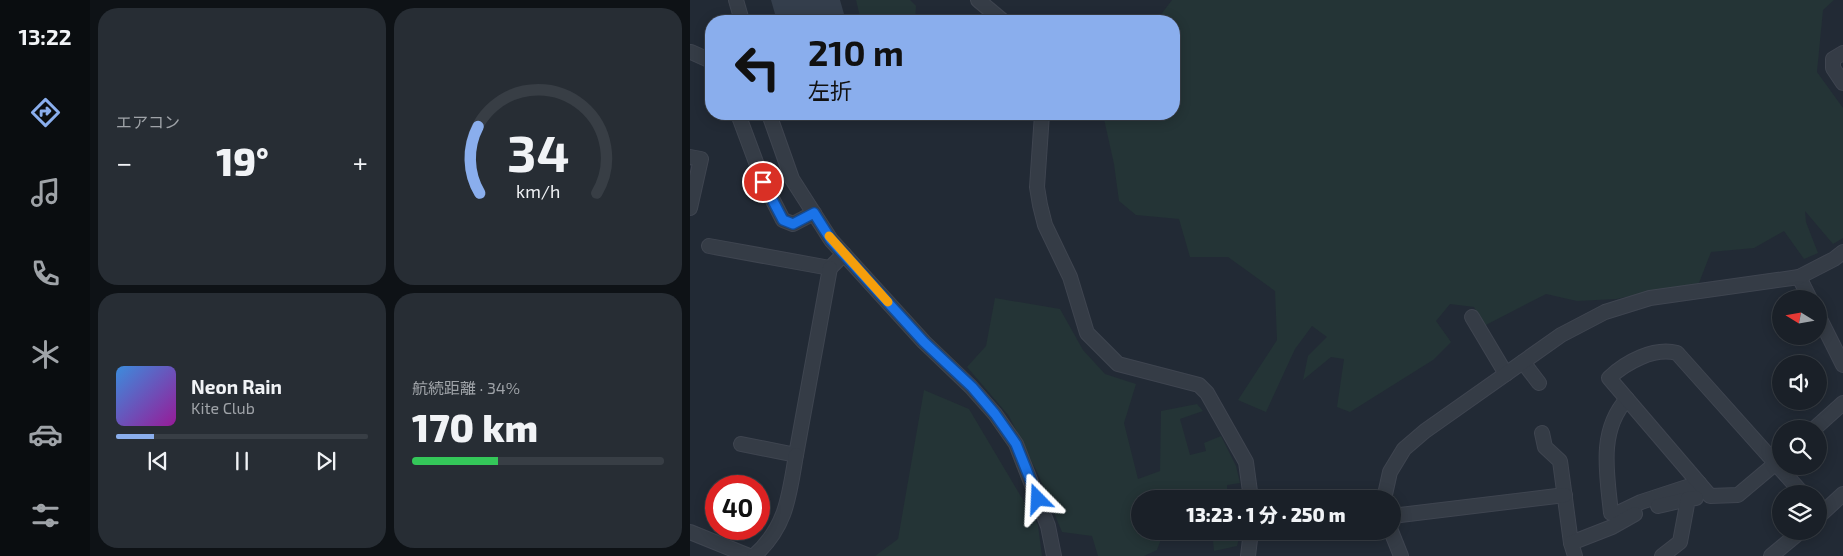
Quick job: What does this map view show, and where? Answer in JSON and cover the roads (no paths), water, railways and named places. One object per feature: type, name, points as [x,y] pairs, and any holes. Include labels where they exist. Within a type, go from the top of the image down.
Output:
[{"type":"street","points":[[736,0],[740,15]]},
{"type":"street","points":[[978,0],[996,15]]},
{"type":"street","points":[[1843,53],[1833,59],[1833,68],[1843,82]]},
{"type":"street","points":[[690,54],[705,59]]},
{"type":"street","points":[[740,120],[763,182],[783,220],[793,224],[814,213]]},
{"type":"street","points":[[771,120],[792,180],[831,240],[924,342],[972,387],[1010,436],[1034,485],[1048,526],[1054,556]]},
{"type":"street","points":[[1042,120],[1037,187],[1040,205],[1045,225],[1070,277],[1087,333],[1118,364],[1186,380],[1203,389],[1246,462],[1250,490]]},
{"type":"street","points":[[690,157],[701,159],[690,208]]},
{"type":"street","points":[[709,246],[830,268]]},
{"type":"street","points":[[1386,490],[1390,472],[1404,449],[1425,431],[1560,335],[1605,312],[1650,298],[1799,277],[1834,259],[1843,252]]},
{"type":"street","points":[[754,556],[777,528],[786,511],[830,268],[844,254]]},
{"type":"street","points":[[1799,277],[1806,290]]},
{"type":"street","points":[[1472,317],[1506,374]]},
{"type":"street","points":[[1828,335],[1843,365]]},
{"type":"street","points":[[1710,496],[1609,378],[1617,370],[1644,356],[1669,351],[1678,353],[1772,453]]},
{"type":"street","points":[[1523,362],[1539,383]]},
{"type":"street","points":[[1627,399],[1612,418],[1605,455],[1611,513],[1618,514],[1641,502],[1699,484]]},
{"type":"street","points":[[1824,420],[1843,403]]},
{"type":"street","points":[[1542,433],[1545,448],[1560,461],[1573,550],[1635,514],[1662,504],[1710,496],[1738,495],[1772,466]]},
{"type":"street","points":[[1597,461],[1598,437],[1609,438]]},
{"type":"street","points":[[741,444],[796,455]]},
{"type":"street","points":[[1827,508],[1843,494]]},
{"type":"street","points":[[1401,515],[1565,495]]},
{"type":"street","points":[[1662,556],[1680,542],[1688,499]]},
{"type":"street","points":[[690,532],[749,556]]},
{"type":"street","points":[[1248,556],[1250,540]]},
{"type":"street","points":[[1395,540],[1401,556]]},
{"type":"street","points":[[1771,556],[1790,540]]}]
